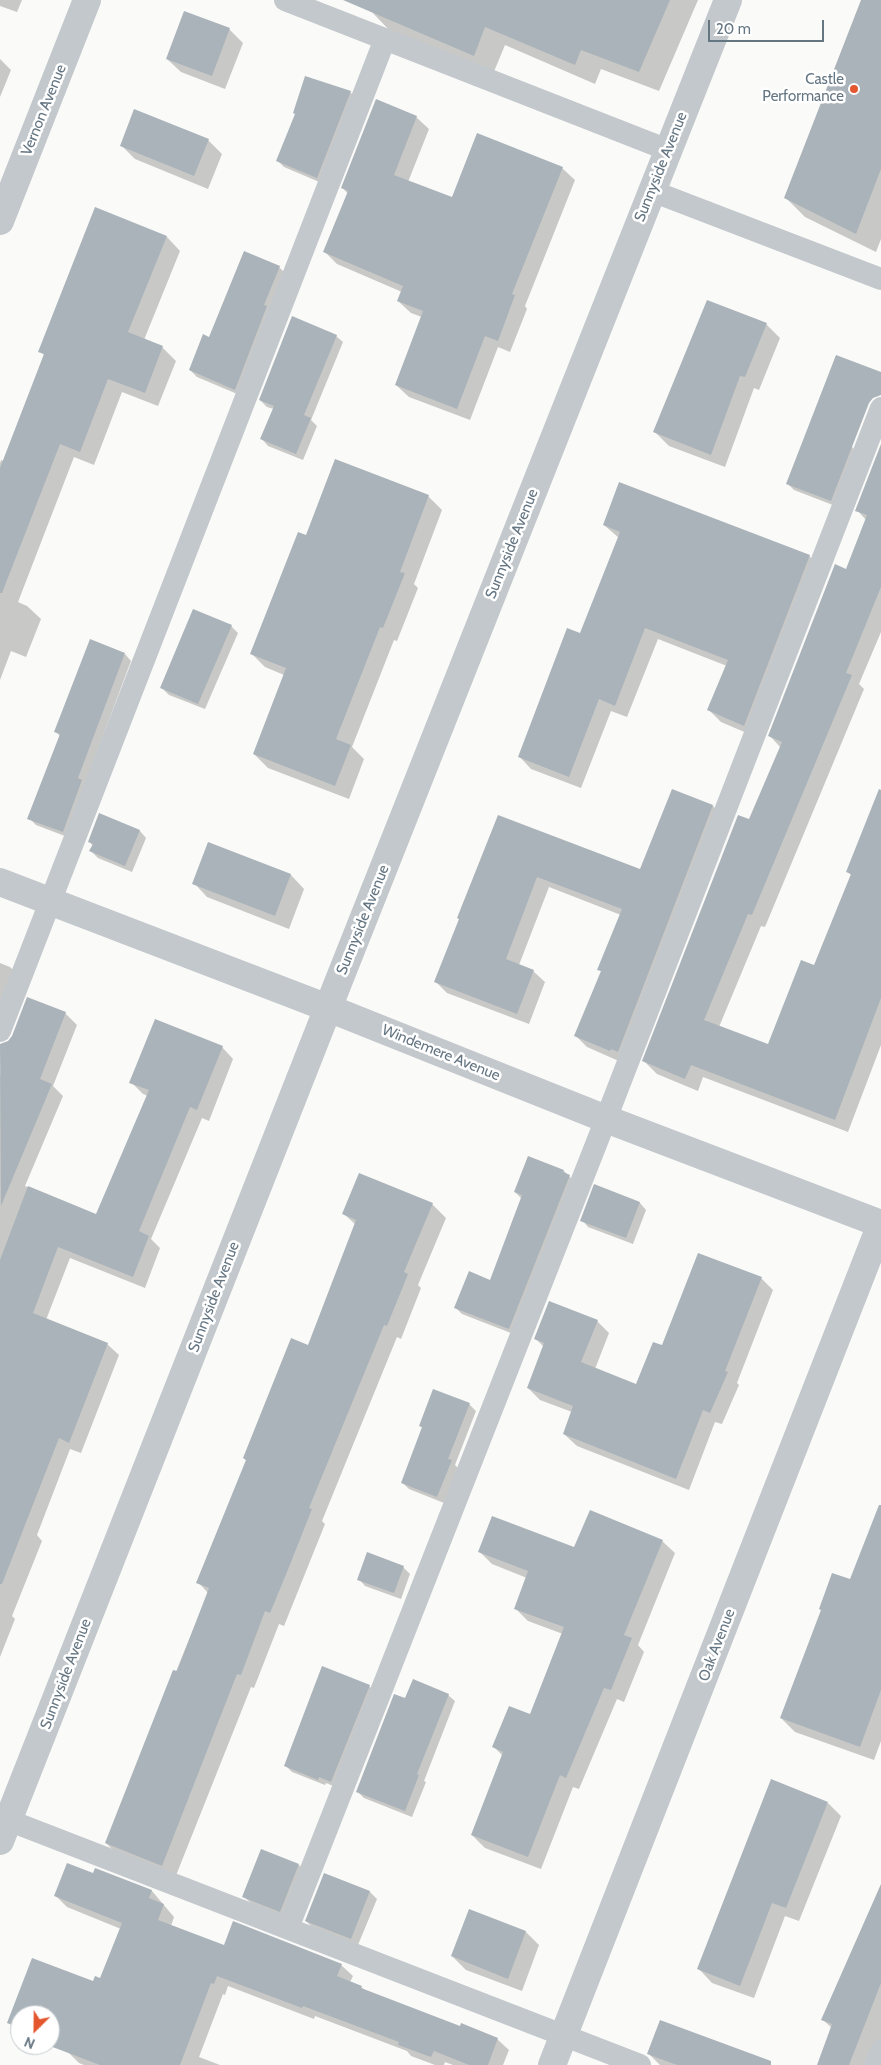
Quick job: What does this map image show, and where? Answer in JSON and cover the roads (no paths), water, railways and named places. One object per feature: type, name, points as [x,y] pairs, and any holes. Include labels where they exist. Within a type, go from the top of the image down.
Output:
[{"type":"street","name":"Vernon Avenue","points":[[0,221],[87,0]]},
{"type":"street","name":"Sunnyside Avenue","points":[[3,1826],[728,0]]},
{"type":"street","name":"Windemere Avenue","points":[[0,882],[328,1008],[606,1119],[881,1224]]},
{"type":"street","name":"Oak Avenue","points":[[552,2065],[881,1224]]},
{"type":"lane","points":[[285,0],[668,150]]},
{"type":"lane","points":[[0,1031],[385,39]]},
{"type":"lane","points":[[652,191],[881,279]]},
{"type":"lane","points":[[288,1928],[606,1119],[881,408]]},
{"type":"lane","points":[[3,1826],[288,1928],[640,2065]]},
{"type":"lane","points":[[875,2065],[881,2050]]},
{"type":"place","name":"Castle Performance","points":[[854,89]]}]
